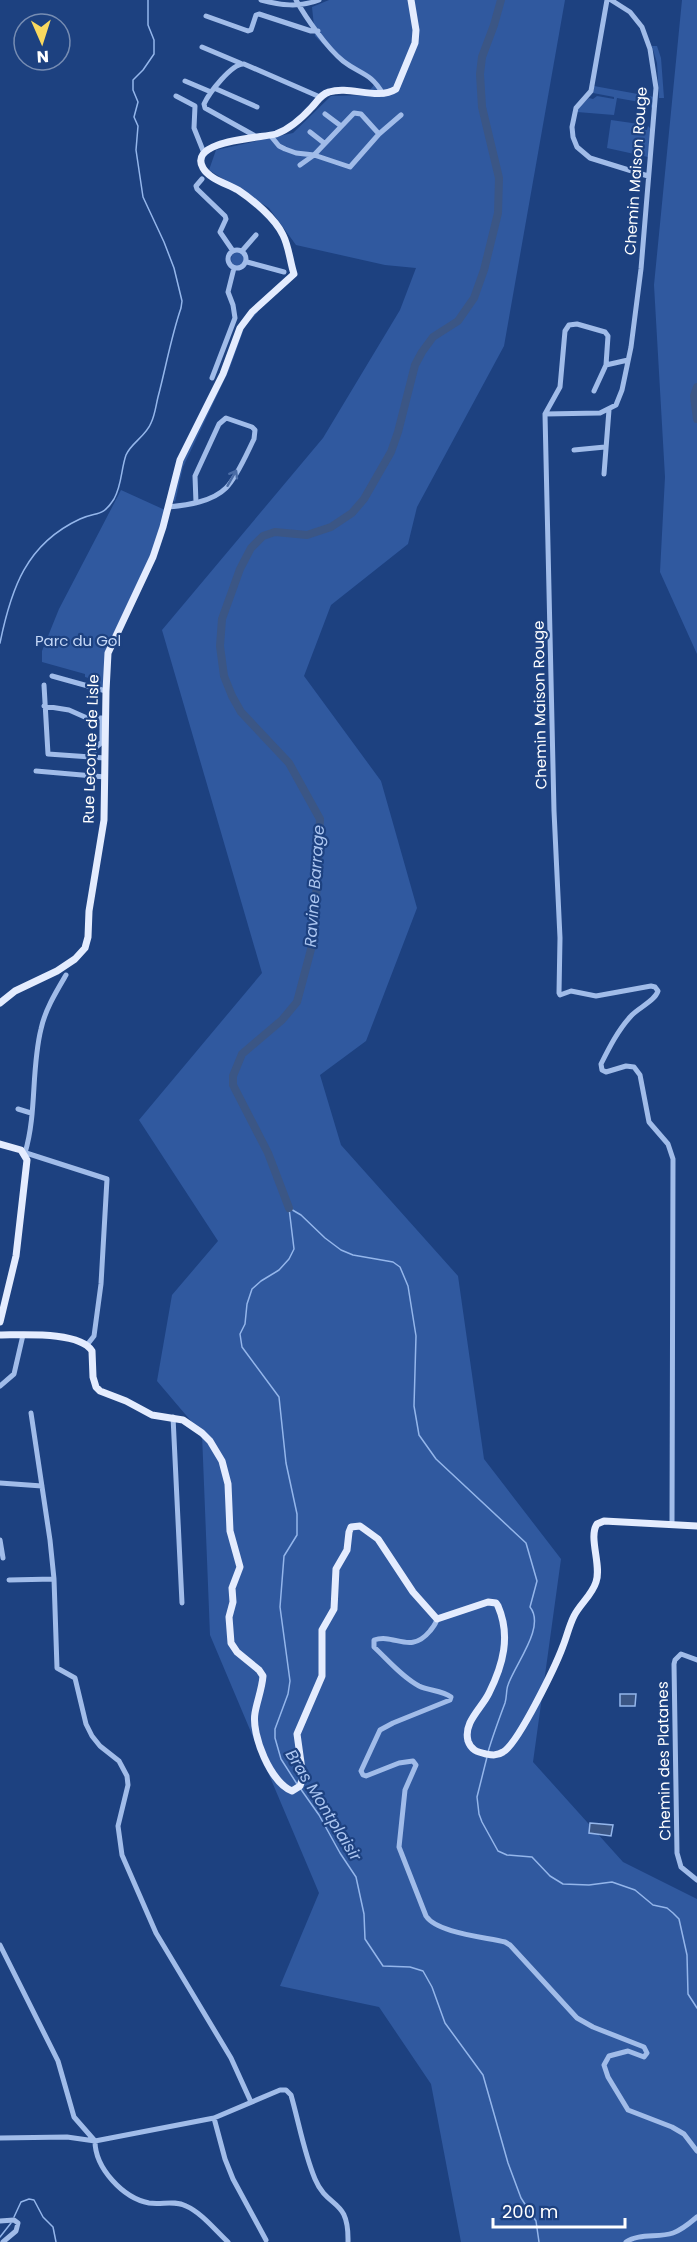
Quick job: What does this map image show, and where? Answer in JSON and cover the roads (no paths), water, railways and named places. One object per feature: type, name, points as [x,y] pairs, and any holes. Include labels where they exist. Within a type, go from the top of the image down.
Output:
[{"type":"main road","points":[[288,273],[286,242],[281,230],[248,197],[206,171],[201,162],[204,153],[217,144],[259,138],[291,126],[320,97],[330,91],[345,89],[383,94],[392,91],[399,84],[415,43],[411,0]]},
{"type":"main road","name":"Rue Leconte de Lisle","points":[[0,1003],[15,991],[57,971],[75,959],[85,948],[104,820],[107,659],[110,647],[153,557],[169,507],[180,459],[224,374],[240,328],[247,317],[288,273]]},
{"type":"main road","points":[[0,1144],[24,1152],[27,1160],[16,1256],[0,1322]]},
{"type":"main road","points":[[0,1335],[76,1339],[92,1351],[93,1377],[100,1391],[126,1401],[144,1412],[183,1420],[202,1432],[210,1441],[222,1461],[228,1484],[230,1531],[240,1567],[232,1588],[233,1602],[229,1617],[231,1643],[237,1653],[259,1670],[263,1676],[254,1714],[257,1740],[278,1780],[288,1790],[296,1790],[303,1781],[297,1734],[322,1676],[322,1630],[334,1609],[336,1569],[347,1550],[351,1527],[360,1526],[378,1539],[413,1592],[437,1619],[488,1602],[496,1603],[506,1632],[503,1656],[489,1694],[468,1727],[470,1745],[479,1752],[492,1756],[504,1752],[519,1731],[563,1647],[575,1613],[597,1582],[595,1526],[604,1521],[697,1526]]},
{"type":"street","points":[[261,0],[282,4],[319,0]]},
{"type":"street","points":[[609,0],[591,92],[576,108],[572,127],[573,137],[577,147],[590,158],[648,176]]},
{"type":"street","name":"Chemin Maison Rouge","points":[[609,0],[630,12],[644,31],[652,59],[656,88],[639,294],[628,360],[618,401],[609,410]]},
{"type":"street","points":[[298,2],[333,51],[344,61],[373,78],[383,94]]},
{"type":"street","points":[[206,16],[248,31],[252,28],[256,15],[259,14],[311,31],[318,31]]},
{"type":"street","points":[[202,47],[320,97]]},
{"type":"street","points":[[240,63],[213,90],[205,101],[205,108],[259,138]]},
{"type":"street","points":[[185,81],[257,107]]},
{"type":"street","points":[[176,96],[195,106],[194,128],[204,153]]},
{"type":"street","points":[[300,165],[314,155],[354,113],[361,114],[379,134]]},
{"type":"street","points":[[325,114],[341,126]]},
{"type":"street","points":[[270,135],[285,150],[314,155],[350,167],[379,134],[401,115]]},
{"type":"street","points":[[310,132],[324,143]]},
{"type":"street","points":[[202,179],[196,189],[225,216],[226,219],[220,232],[233,251]]},
{"type":"street","points":[[233,251],[242,251],[256,235]]},
{"type":"street","points":[[233,251],[228,259],[234,268]]},
{"type":"street","points":[[234,268],[243,267],[246,262],[246,256],[242,251]]},
{"type":"street","points":[[246,262],[288,273]]},
{"type":"street","points":[[212,378],[235,318],[228,292],[234,268]]},
{"type":"street","points":[[594,391],[606,365],[608,339],[605,332],[577,324],[569,325],[565,331],[560,387],[545,414],[587,414],[609,410],[604,474]]},
{"type":"street","points":[[606,365],[628,360]]},
{"type":"street","name":"Chemin Maison Rouge","points":[[545,414],[560,995],[571,991],[596,996],[651,986],[658,991],[654,998],[631,1016],[614,1039],[601,1064],[602,1070],[606,1072],[626,1066],[634,1067],[640,1075],[649,1122],[668,1144],[673,1159],[672,1524]]},
{"type":"street","points":[[169,507],[196,502],[228,487],[254,439],[255,430],[252,427],[226,418],[219,424],[195,476],[196,502]]},
{"type":"street","points":[[574,450],[605,447]]},
{"type":"street","points":[[52,676],[106,691]]},
{"type":"street","points":[[44,685],[48,754],[105,758]]},
{"type":"street","points":[[44,706],[69,710],[87,718],[102,718],[102,742],[94,749],[94,758]]},
{"type":"street","points":[[36,771],[105,777]]},
{"type":"street","points":[[66,975],[46,1012],[41,1028],[30,1128],[24,1152],[107,1179],[101,1284],[94,1336],[87,1345]]},
{"type":"street","points":[[18,1109],[31,1113]]},
{"type":"street","points":[[0,1386],[14,1374],[23,1335]]},
{"type":"street","points":[[31,1413],[54,1579],[57,1668],[75,1678],[87,1724],[95,1741],[125,1768],[128,1785],[117,1826],[122,1855],[156,1933],[231,2058],[251,2102]]},
{"type":"street","points":[[173,1417],[182,1603]]},
{"type":"street","points":[[0,1483],[42,1486]]},
{"type":"street","points":[[0,1540],[3,1558]]},
{"type":"street","points":[[9,1580],[54,1579]]},
{"type":"street","points":[[437,1619],[425,1637],[416,1642],[399,1643],[379,1638],[374,1640],[373,1644],[414,1683],[447,1694],[451,1698],[446,1703],[380,1730],[362,1771],[366,1776],[405,1761],[413,1761],[416,1765],[405,1790],[399,1847],[426,1916],[431,1922],[446,1928],[510,1945],[577,2018],[593,2028],[644,2047],[647,2054],[644,2057],[628,2051],[609,2056],[605,2062],[608,2077],[630,2112],[672,2127],[684,2134],[697,2151]]},
{"type":"street","name":"Chemin des Platanes","points":[[697,1660],[681,1654],[677,1656],[674,1664],[677,1853],[681,1867],[697,1880]]},
{"type":"street","points":[[0,1945],[58,2061],[74,2117],[95,2141],[95,2151],[99,2162],[107,2173],[127,2193],[151,2203],[188,2206],[228,2242]]},
{"type":"street","points":[[0,2138],[67,2137],[95,2141],[214,2118],[280,2090],[289,2092],[314,2177],[319,2187],[344,2213],[348,2223],[348,2242]]},
{"type":"street","points":[[214,2118],[233,2179],[266,2240]]},
{"type":"street","points":[[626,2242],[634,2238],[671,2234],[682,2229],[697,2217]]},
{"type":"street","points":[[0,2221],[14,2220],[18,2223],[16,2231],[3,2242]]},
{"type":"waterway","points":[[0,643],[16,587],[34,555],[46,541],[62,529],[80,519],[102,512],[114,499],[119,488],[126,455],[149,428],[154,417],[181,308],[182,301],[174,268],[143,197],[136,150],[138,126],[134,117],[138,102],[133,90],[133,80],[154,54],[154,40],[148,25],[148,0]]},
{"type":"waterway","name":"Ravine Barrage","points":[[289,1208],[268,1153],[233,1085],[233,1076],[242,1054],[282,1020],[297,1002],[314,938],[320,819],[289,763],[241,712],[232,696],[224,676],[220,646],[222,619],[240,569],[251,548],[263,536],[275,532],[307,535],[331,527],[352,513],[364,499],[391,452],[415,365],[422,352],[433,337],[458,321],[474,298],[484,270],[498,213],[499,178],[482,107],[480,74],[482,57],[501,0]]},
{"type":"waterway","points":[[697,387],[694,396],[697,419]]},
{"type":"waterway","name":"Bras Montplaisir","points":[[289,1208],[294,1249],[279,1270],[252,1289],[247,1304],[245,1324],[240,1334],[242,1347],[279,1397],[286,1463],[297,1514],[297,1535],[284,1556],[280,1607],[290,1681],[288,1694],[275,1729],[281,1759],[297,1784]]},
{"type":"waterway","points":[[289,1208],[301,1215],[341,1250],[353,1255],[393,1262],[400,1267],[408,1286],[416,1336],[414,1406],[419,1435],[436,1459],[526,1543],[537,1581],[530,1607],[534,1615],[534,1625],[528,1646],[508,1685],[505,1703],[488,1752]]},
{"type":"waterway","points":[[487,1757],[477,1797],[482,1822],[498,1851],[507,1855],[532,1857],[550,1876],[563,1884],[589,1885],[612,1882],[635,1890],[653,1905],[667,1908],[679,1919],[687,1955],[688,1994],[697,2008]]},
{"type":"waterway","name":"Bras Montplaisir","points":[[300,1788],[356,1877],[364,1914],[365,1939],[383,1966],[410,1967],[423,1971],[432,1987],[445,2023],[483,2075],[508,2163],[521,2198],[536,2221],[539,2242]]},
{"type":"waterway","points":[[14,2217],[21,2202],[34,2200],[43,2217],[53,2227],[56,2242]]},
{"type":"waterway","points":[[0,2237],[11,2223]]},
{"type":"park label","name":"Parc du Gol","points":[[78,641]]}]
